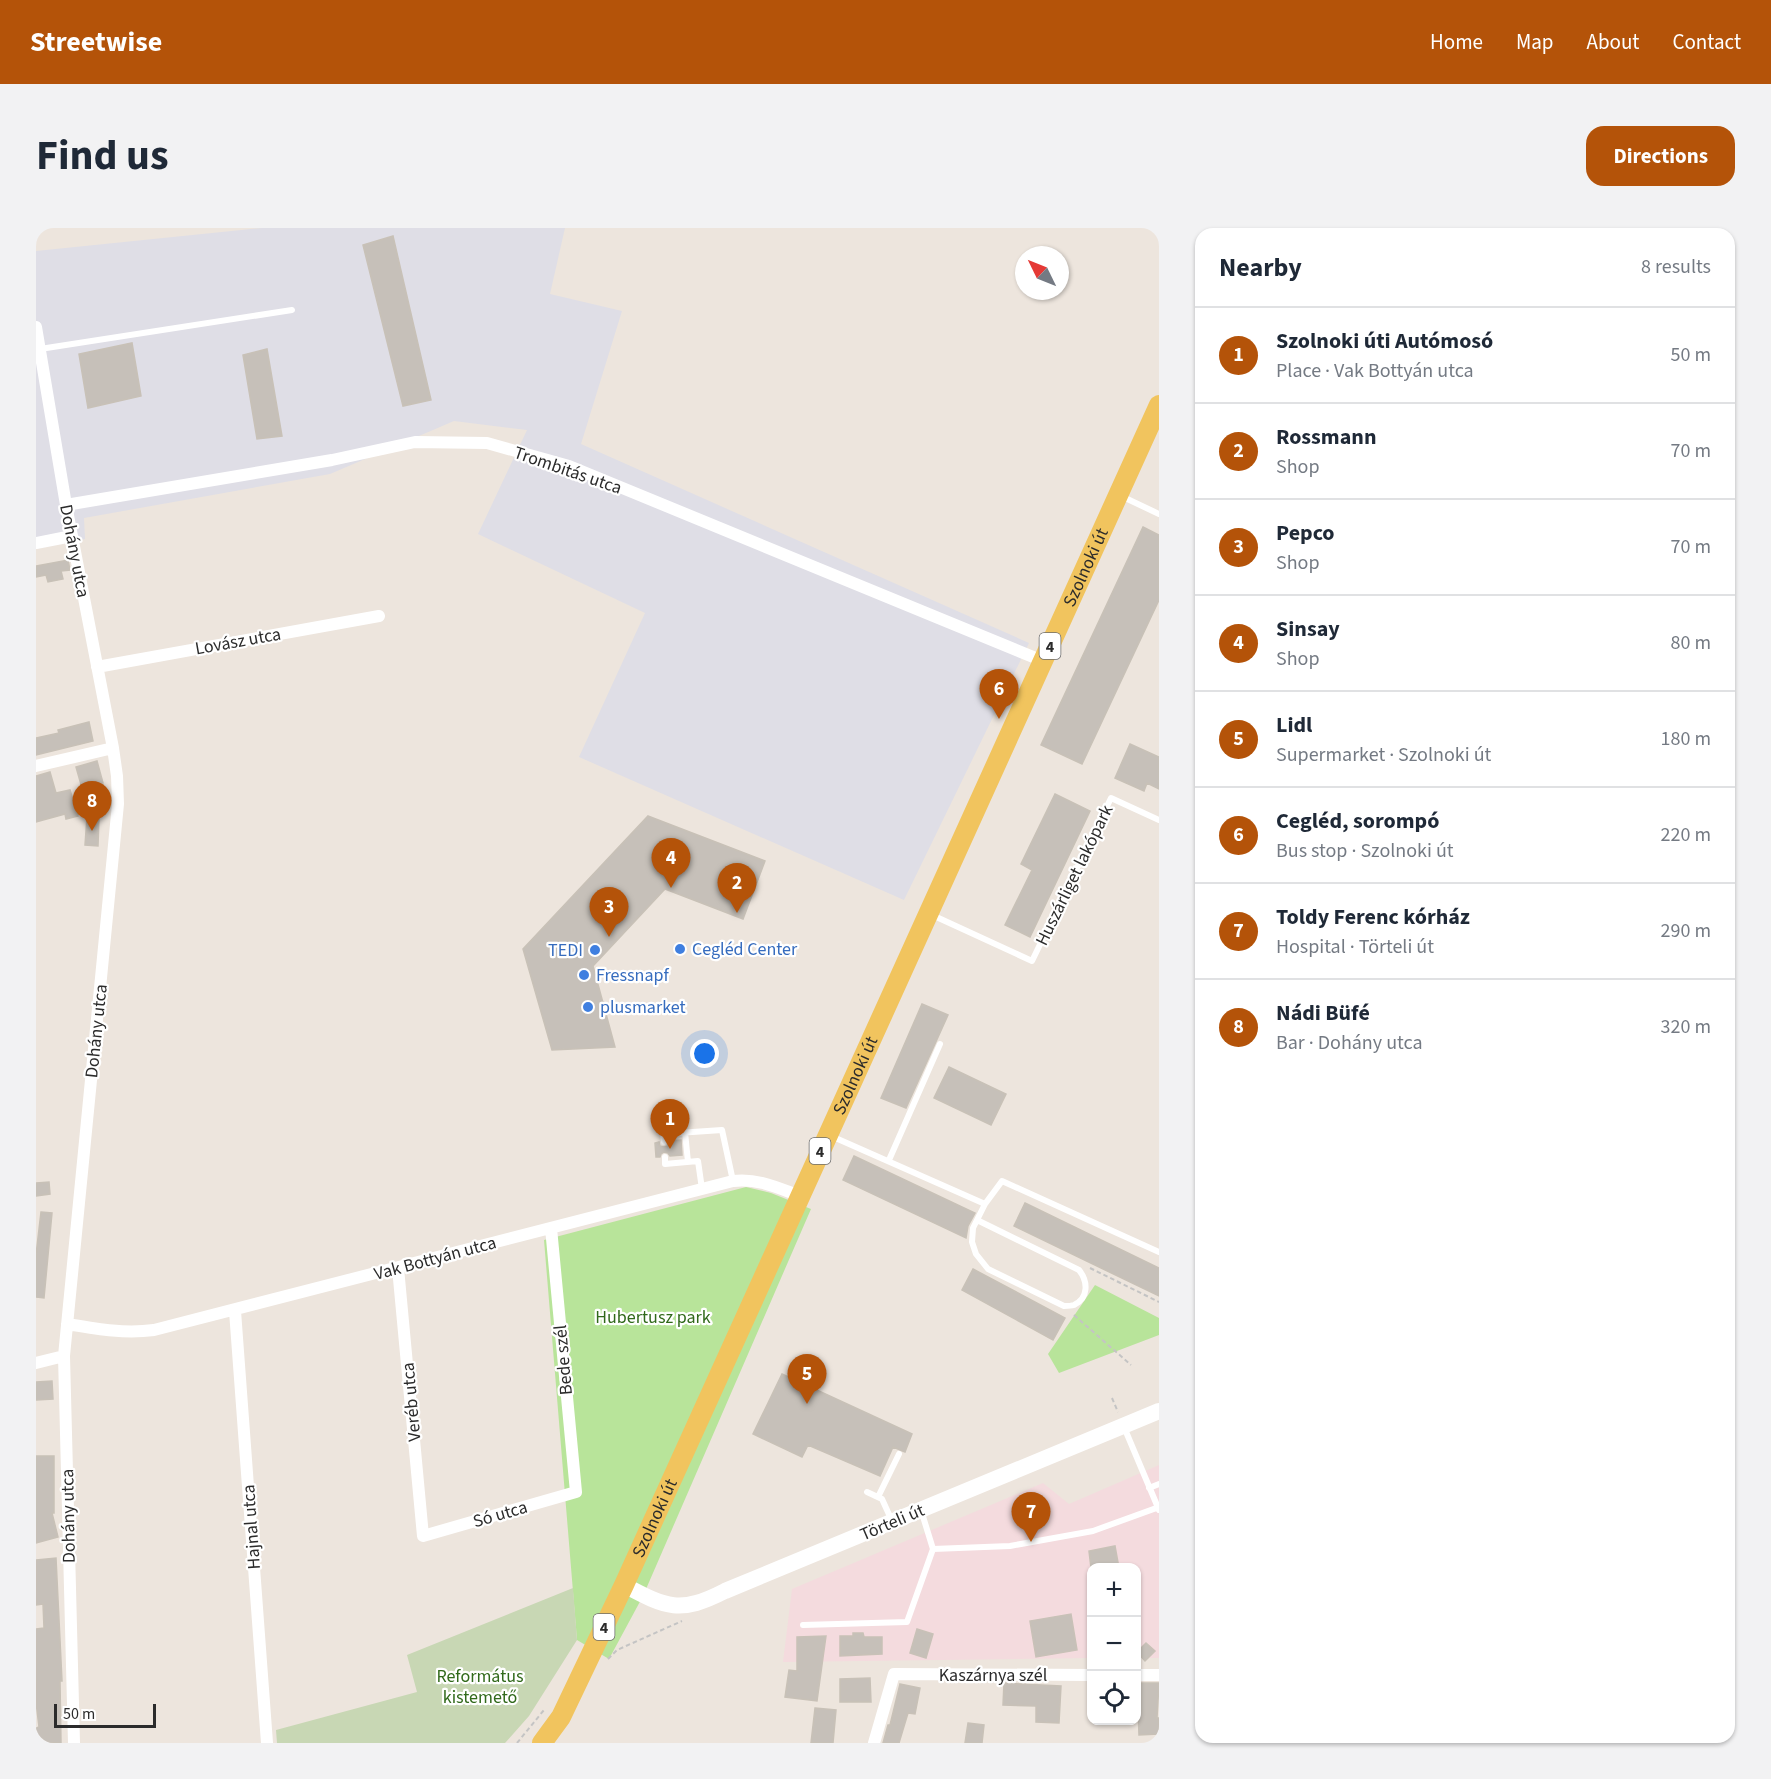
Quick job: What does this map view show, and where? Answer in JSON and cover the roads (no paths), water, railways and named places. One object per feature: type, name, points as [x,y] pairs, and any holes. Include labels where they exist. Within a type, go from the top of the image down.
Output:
[{"type":"main road","name":"Szolnoki út","points":[[543,1743],[561,1717],[624,1585],[1159,405]]},
{"type":"main road","name":"Törteli út","points":[[624,1585],[643,1596],[665,1604],[682,1607],[703,1603],[1159,1411]]},
{"type":"street","name":"Dohány utca","points":[[36,327],[66,505],[113,748],[118,804],[64,1356],[74,1743]]},
{"type":"street","name":"Trombitás utca","points":[[66,505],[322,462],[415,442],[487,443],[569,466],[1043,661]]},
{"type":"street","points":[[36,543],[72,536]]},
{"type":"street","name":"Lovász utca","points":[[97,667],[379,616]]},
{"type":"street","points":[[36,766],[113,748]]},
{"type":"street","name":"Vak Bottyán utca","points":[[67,1324],[118,1332],[135,1333],[154,1330],[733,1181],[745,1179],[758,1181],[800,1196]]},
{"type":"street","name":"Bede szél","points":[[551,1228],[576,1492]]},
{"type":"street","name":"Veréb utca","points":[[398,1268],[423,1536]]},
{"type":"street","name":"Hajnal utca","points":[[235,1311],[267,1743]]},
{"type":"street","points":[[36,1363],[64,1356]]},
{"type":"street","name":"Só utca","points":[[423,1536],[576,1492]]},
{"type":"street","name":"Kaszárnya szél","points":[[874,1743],[894,1674],[1087,1675]]},
{"type":"street","points":[[1141,1675],[1159,1675]]},
{"type":"lane","points":[[40,349],[292,310]]},
{"type":"lane","points":[[1118,495],[1159,514]]},
{"type":"lane","name":"Huszárliget lakópark","points":[[928,913],[1032,961],[1111,798],[1159,820]]},
{"type":"lane","points":[[889,1160],[940,1044]]},
{"type":"lane","points":[[663,1142],[663,1134],[675,1137],[686,1132],[722,1130],[733,1181]]},
{"type":"lane","points":[[686,1132],[688,1162]]},
{"type":"lane","points":[[828,1134],[839,1141],[889,1160],[985,1204]]},
{"type":"lane","points":[[665,1157],[665,1164],[677,1159],[688,1162],[698,1161],[702,1189]]},
{"type":"lane","points":[[977,1220],[1079,1270],[1085,1277],[1087,1285],[1084,1295],[1074,1305],[1064,1306],[988,1269],[976,1254],[972,1242],[973,1228],[977,1220],[985,1204],[1002,1181],[1159,1252]]},
{"type":"lane","points":[[933,1549],[1010,1546],[1083,1533],[1159,1508],[1124,1426]]},
{"type":"lane","points":[[878,1497],[899,1454]]},
{"type":"lane","points":[[1149,1488],[1159,1484]]},
{"type":"lane","points":[[867,1492],[882,1499],[893,1522]]},
{"type":"lane","points":[[803,1625],[906,1622],[933,1549],[921,1510]]},
{"type":"place","name":"Cegléd, sorompó","points":[[999,719]]},
{"type":"place","name":"Nádi Büfé","points":[[92,831]]},
{"type":"place","name":"Sinsay","points":[[671,888]]},
{"type":"place","name":"Rossmann","points":[[737,913]]},
{"type":"place","name":"Pepco","points":[[609,937]]},
{"type":"place","name":"Cegléd Center","points":[[680,949]]},
{"type":"place","name":"TEDI","points":[[595,950]]},
{"type":"place","name":"Fressnapf","points":[[584,975]]},
{"type":"place","name":"plusmarket","points":[[588,1007]]},
{"type":"place","name":"Szolnoki úti Autómosó","points":[[670,1149]]},
{"type":"place","name":"Lidl","points":[[807,1404]]},
{"type":"place","name":"Toldy Ferenc kórház","points":[[1031,1542]]},
{"type":"park label","name":"Hubertusz park","points":[[653,1317]]},
{"type":"park label","name":"Református kistemető","points":[[480,1686]]}]
